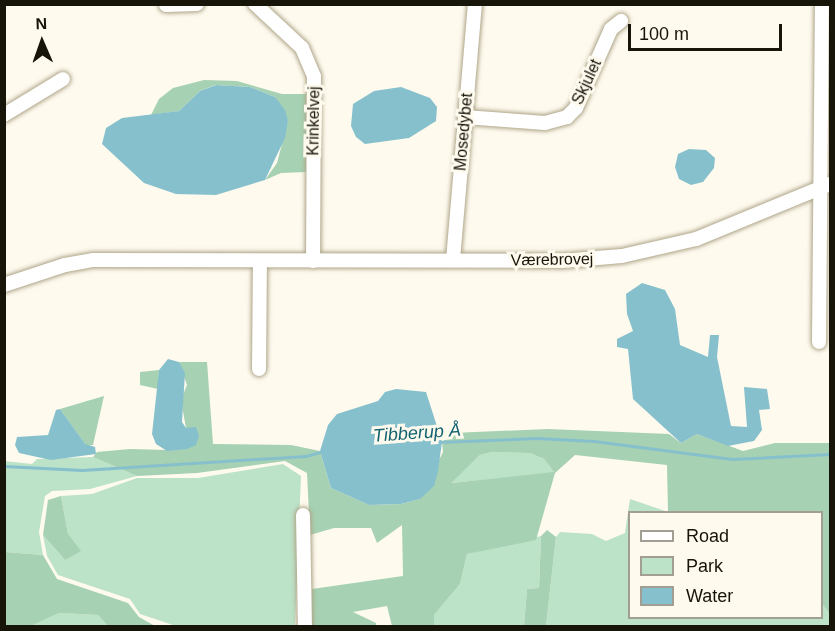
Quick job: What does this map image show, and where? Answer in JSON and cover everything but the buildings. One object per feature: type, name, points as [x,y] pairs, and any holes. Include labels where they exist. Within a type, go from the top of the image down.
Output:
[{"type":"street","points":[[166,5],[197,4]]},
{"type":"street","name":"Krinkelvej","points":[[255,4],[302,48],[314,76],[313,261]]},
{"type":"street","name":"Mosedybet","points":[[453,260],[475,4]]},
{"type":"street","points":[[819,342],[825,187],[822,4]]},
{"type":"street","name":"Skjulet","points":[[465,117],[545,123],[567,117],[576,108],[611,29],[621,21]]},
{"type":"street","points":[[4,115],[63,79]]},
{"type":"street","name":"Værebrovej","points":[[4,285],[83,261],[561,261],[622,256],[706,235],[825,187]]},
{"type":"street","points":[[260,261],[260,369]]},
{"type":"street","points":[[303,515],[305,627]]},
{"type":"green space","points":[[204,80],[237,81],[282,94],[306,94],[306,172],[281,173],[265,180],[277,163],[288,121],[275,97],[250,87],[215,85],[200,91],[179,111],[151,115],[159,99],[173,88]]},
{"type":"green space","points":[[179,362],[207,362],[213,444],[291,445],[320,451],[331,488],[369,505],[401,504],[420,499],[443,452],[442,442],[452,433],[548,429],[669,434],[681,443],[697,434],[743,451],[775,443],[830,443],[830,614],[823,605],[823,511],[668,511],[667,465],[575,455],[555,473],[536,540],[467,554],[460,584],[434,615],[434,626],[392,626],[387,606],[353,612],[376,623],[376,626],[311,626],[312,589],[403,576],[402,525],[377,543],[371,528],[334,528],[310,535],[307,473],[285,461],[197,473],[137,476],[93,457],[97,452],[130,449],[167,450],[186,428],[181,400],[187,385]],"holes":[[[492,452],[530,453],[544,459],[554,472],[451,483],[480,455]]]},
{"type":"green space","points":[[159,370],[158,389],[140,385],[140,372]]},
{"type":"green space","points":[[104,396],[93,445],[86,446],[60,409]]},
{"type":"green space","points":[[492,452],[530,453],[544,459],[555,473],[450,483],[480,455]]},
{"type":"green space","points":[[93,457],[137,476],[90,489],[52,491],[45,496],[39,532],[43,555],[5,552],[4,461],[32,464],[37,459]]},
{"type":"green space","points":[[283,464],[301,476],[295,626],[176,626],[140,614],[130,599],[58,575],[47,556],[43,535],[65,560],[68,534],[61,496],[92,494],[137,478],[198,478]]},
{"type":"green space","points":[[61,496],[68,534],[81,551],[65,560],[43,535],[48,500]]},
{"type":"green space","points":[[630,499],[665,511],[628,511]]},
{"type":"green space","points":[[628,513],[628,619],[823,619],[823,605],[830,614],[830,626],[546,626],[556,537],[560,532],[592,534],[606,541],[625,533]]},
{"type":"green space","points":[[547,530],[556,537],[546,626],[524,626],[527,589],[539,588],[541,536]]},
{"type":"green space","points":[[541,536],[539,588],[527,589],[524,626],[434,626],[434,615],[460,584],[467,554]]},
{"type":"green space","points":[[5,552],[43,555],[57,579],[128,603],[139,617],[155,626],[108,626],[98,615],[59,613],[31,626],[5,626]]},
{"type":"green space","points":[[59,613],[98,615],[108,626],[31,626]]},
{"type":"water","points":[[216,85],[250,87],[275,97],[285,110],[288,121],[285,138],[265,180],[216,195],[176,194],[144,183],[102,144],[106,128],[122,118],[179,111],[200,91]]},
{"type":"water","points":[[401,87],[430,98],[437,107],[436,121],[409,138],[365,144],[356,137],[351,126],[353,104],[374,91]]},
{"type":"water","points":[[689,149],[706,150],[715,158],[714,168],[703,182],[691,185],[679,179],[675,167],[678,154]]},
{"type":"water","points":[[642,283],[665,290],[675,309],[680,345],[708,357],[710,335],[719,335],[717,357],[731,426],[747,427],[744,387],[767,389],[770,409],[759,410],[762,430],[754,441],[728,446],[697,434],[681,443],[633,399],[628,349],[617,347],[617,339],[633,331],[627,314],[626,294]]},
{"type":"water","points":[[168,359],[179,362],[185,373],[182,422],[186,428],[196,427],[199,436],[196,445],[187,449],[167,451],[156,444],[152,434],[159,370]]},
{"type":"water","points":[[396,389],[426,392],[442,442],[438,471],[434,486],[420,499],[401,504],[369,505],[331,488],[320,451],[328,425],[337,414],[378,401],[385,392]]},
{"type":"water","points":[[60,409],[85,444],[95,447],[96,454],[51,460],[19,453],[15,445],[17,437],[48,435],[56,410]]},
{"type":"waterway","name":"Tibberup Å","points":[[438,442],[536,438],[594,441],[732,459],[830,454]]},
{"type":"waterway","name":"Tibberup Å","points":[[4,466],[82,470],[306,456],[324,451]]}]
